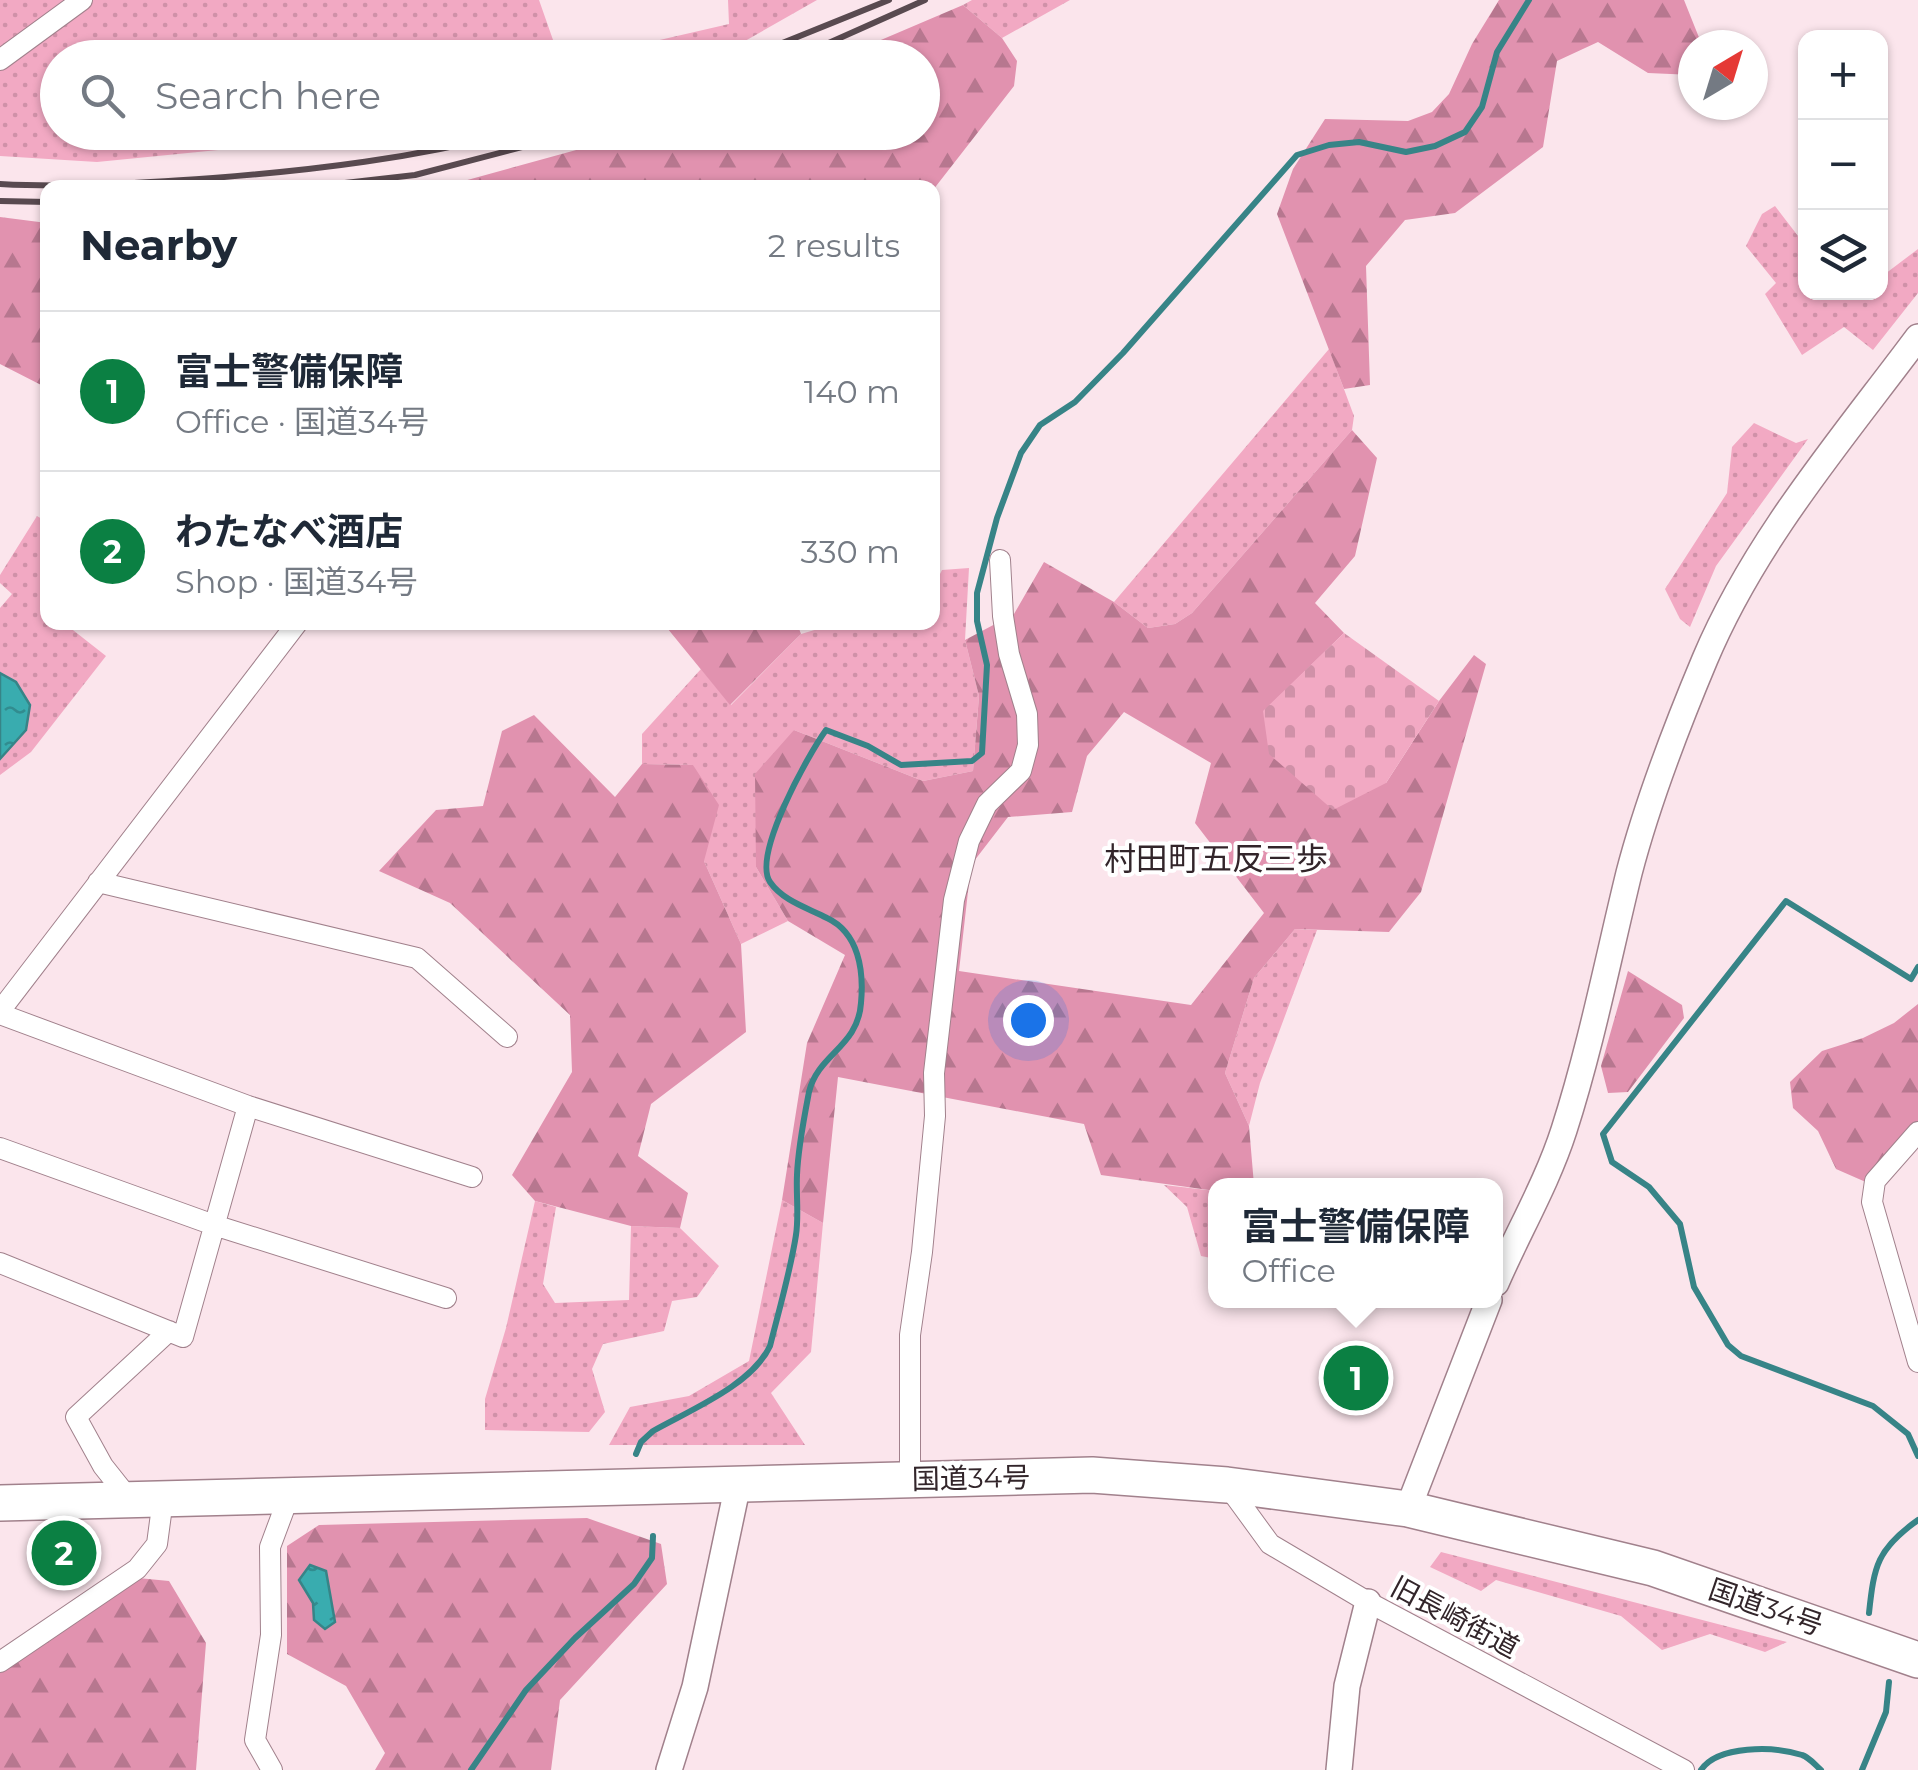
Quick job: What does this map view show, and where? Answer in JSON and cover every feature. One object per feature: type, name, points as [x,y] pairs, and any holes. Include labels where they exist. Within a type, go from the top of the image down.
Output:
[{"type":"highway","name":"国道34号","points":[[0,1504],[1092,1475],[1227,1486],[1408,1509],[1653,1568],[1918,1658]]},
{"type":"street","points":[[0,60],[82,0]]},
{"type":"street","points":[[1503,1267],[1562,1136],[1592,1034],[1630,870],[1660,772],[1706,656],[1755,564],[1918,336]]},
{"type":"street","points":[[910,1479],[910,1335],[922,1252],[934,1074],[954,900],[969,841],[987,804],[1020,770],[1028,745],[1027,714],[1009,654],[1000,560]]},
{"type":"street","points":[[292,630],[0,1013],[248,1106],[472,1176]]},
{"type":"street","points":[[98,882],[417,958],[507,1037]]},
{"type":"street","points":[[0,1263],[183,1337],[248,1106]]},
{"type":"street","points":[[1918,1132],[1876,1181],[1872,1202],[1918,1362]]},
{"type":"street","points":[[0,1148],[214,1225],[446,1298]]},
{"type":"street","points":[[1408,1509],[1486,1308]]},
{"type":"street","points":[[0,1662],[136,1569],[156,1544],[147,1500],[102,1466],[76,1417],[169,1331]]},
{"type":"street","points":[[669,1770],[695,1687],[738,1484]]},
{"type":"street","name":"旧長崎街道","points":[[1227,1486],[1270,1544],[1368,1602],[1683,1769]]},
{"type":"street","points":[[272,1770],[255,1740],[270,1635],[270,1546],[289,1496]]},
{"type":"street","points":[[1339,1770],[1347,1686],[1368,1602]]},
{"type":"green space","points":[[0,0],[539,0],[553,40],[40,40],[40,150],[217,150],[97,162],[0,156]]},
{"type":"green space","points":[[728,0],[817,0],[747,40],[660,40],[729,24]]},
{"type":"green space","points":[[972,0],[1070,0],[1002,38],[963,5]]},
{"type":"green space","points":[[1499,0],[1684,0],[1696,30],[1678,30],[1678,74],[1648,73],[1598,42],[1557,61],[1543,147],[1455,213],[1405,220],[1366,266],[1370,385],[1344,389],[1277,214],[1293,169],[1325,119],[1408,121],[1432,112],[1449,94],[1472,44]]},
{"type":"green space","points":[[963,5],[1002,38],[1017,61],[1014,86],[940,181],[467,180],[576,150],[940,150],[940,40],[881,40]]},
{"type":"green space","points":[[1775,206],[1798,236],[1798,300],[1888,300],[1888,272],[1918,249],[1918,293],[1873,350],[1844,327],[1802,355],[1765,294],[1776,283],[1746,246],[1762,214]]},
{"type":"green space","points":[[0,217],[40,222],[40,384],[0,364]]},
{"type":"green space","points":[[1329,349],[1354,416],[1352,430],[1192,613],[1175,624],[1148,628],[1114,602]]},
{"type":"green space","points":[[1754,423],[1796,443],[1808,439],[1716,566],[1690,627],[1680,619],[1665,589],[1727,493],[1732,447]]},
{"type":"green space","points":[[1352,430],[1377,458],[1355,556],[1315,603],[1344,633],[1264,711],[1386,783],[1474,655],[1486,664],[1421,892],[1389,932],[1295,929],[1254,978],[1225,1073],[1249,1126],[1253,1178],[1208,1178],[1208,1190],[1101,1175],[1084,1124],[838,1077],[823,1223],[782,1200],[807,1043],[845,955],[788,921],[756,867],[755,774],[794,730],[923,781],[973,771],[979,696],[965,640],[1014,614],[1044,562],[1114,602],[1148,628],[1175,624],[1192,613]],"holes":[[[1124,712],[1211,763],[1195,823],[1264,913],[1191,1005],[959,971],[971,865],[1008,817],[1072,812],[1087,756]]]},
{"type":"green space","points":[[37,516],[40,518],[40,630],[73,630],[106,656],[31,752],[0,775],[0,759],[26,730],[16,682],[0,673],[0,608],[12,594],[0,583],[0,575]]},
{"type":"green space","points":[[969,568],[965,640],[979,696],[973,771],[923,781],[794,730],[756,867],[788,921],[741,944],[704,861],[693,765],[642,764],[642,734],[701,669],[731,705],[801,634],[814,630],[940,630],[942,570]]},
{"type":"green space","points":[[669,630],[800,630],[801,634],[730,705]]},
{"type":"green space","points":[[1344,633],[1439,701],[1386,783],[1333,810],[1269,754],[1263,711]]},
{"type":"green space","points":[[534,715],[615,797],[642,764],[693,765],[719,805],[704,861],[741,944],[746,1032],[651,1104],[638,1156],[688,1193],[680,1228],[631,1226],[535,1201],[512,1175],[572,1072],[570,1015],[450,903],[379,871],[436,810],[483,806],[502,731]]},
{"type":"green space","points":[[1295,929],[1317,930],[1260,1083],[1249,1126],[1225,1073],[1254,978]]},
{"type":"green space","points":[[1628,971],[1682,1005],[1684,1018],[1628,1092],[1608,1093],[1601,1066]]},
{"type":"green space","points":[[1918,1004],[1918,1123],[1868,1183],[1836,1169],[1818,1131],[1793,1108],[1790,1082],[1822,1051],[1894,1023]]},
{"type":"green space","points":[[1164,1185],[1208,1190],[1208,1257],[1201,1256],[1187,1207]]},
{"type":"green space","points":[[782,1200],[823,1223],[811,1352],[771,1393],[805,1445],[609,1445],[630,1407],[689,1396],[749,1361]]},
{"type":"green space","points":[[535,1201],[556,1207],[543,1284],[555,1303],[629,1300],[631,1226],[680,1228],[719,1266],[697,1297],[672,1301],[664,1331],[603,1344],[592,1369],[605,1412],[589,1432],[485,1430],[485,1399]]},
{"type":"green space","points":[[587,1518],[661,1544],[667,1584],[560,1700],[551,1770],[375,1770],[385,1753],[346,1686],[287,1654],[287,1546],[319,1525]]},
{"type":"green space","points":[[1441,1552],[1787,1642],[1765,1652],[1710,1634],[1662,1650],[1621,1616],[1496,1580],[1481,1591],[1430,1567]]},
{"type":"green space","points":[[138,1578],[169,1581],[206,1643],[196,1770],[0,1770],[0,1673]]},
{"type":"water","points":[[0,673],[16,682],[30,705],[26,730],[0,759]]},
{"type":"water","points":[[310,1565],[326,1571],[335,1622],[325,1629],[314,1620],[313,1603],[299,1580]]},
{"type":"waterway","points":[[636,1454],[641,1442],[653,1431],[702,1405],[749,1373],[770,1346],[796,1235],[798,1165],[809,1092],[820,1068],[846,1040],[858,1018],[861,978],[853,943],[838,925],[782,894],[770,882],[766,869],[784,805],[818,743],[826,730],[868,746],[901,765],[972,761],[982,753],[987,665],[977,621],[977,593],[997,518],[1021,453],[1040,425],[1075,402],[1123,353],[1297,155],[1329,145],[1359,142],[1406,152],[1435,146],[1465,132],[1482,107],[1497,52],[1529,0]]},
{"type":"waterway","points":[[1918,967],[1911,979],[1786,901],[1603,1134],[1612,1162],[1649,1187],[1680,1224],[1694,1287],[1728,1345],[1741,1356],[1873,1406],[1908,1434],[1918,1456]]},
{"type":"waterway","points":[[1869,1613],[1880,1560],[1894,1540],[1918,1520]]},
{"type":"waterway","points":[[471,1770],[526,1690],[634,1584],[652,1558],[653,1536]]},
{"type":"waterway","points":[[1862,1770],[1886,1712],[1889,1682]]},
{"type":"waterway","points":[[1701,1770],[1720,1756],[1762,1749],[1802,1755],[1821,1770]]},
{"type":"railway","points":[[790,40],[889,0]]},
{"type":"railway","points":[[835,40],[925,0]]},
{"type":"railway","points":[[177,180],[289,171],[432,150]]},
{"type":"railway","points":[[371,180],[415,175],[511,150]]},
{"type":"railway","points":[[0,184],[40,185]]},
{"type":"railway","points":[[0,201],[40,202]]},
{"type":"place","name":"富士警備保障","points":[[1356,1378]]},
{"type":"place","name":"わたなべ酒店","points":[[64,1553]]},
{"type":"district","name":"村田町五反三歩","points":[[1216,858]]}]
